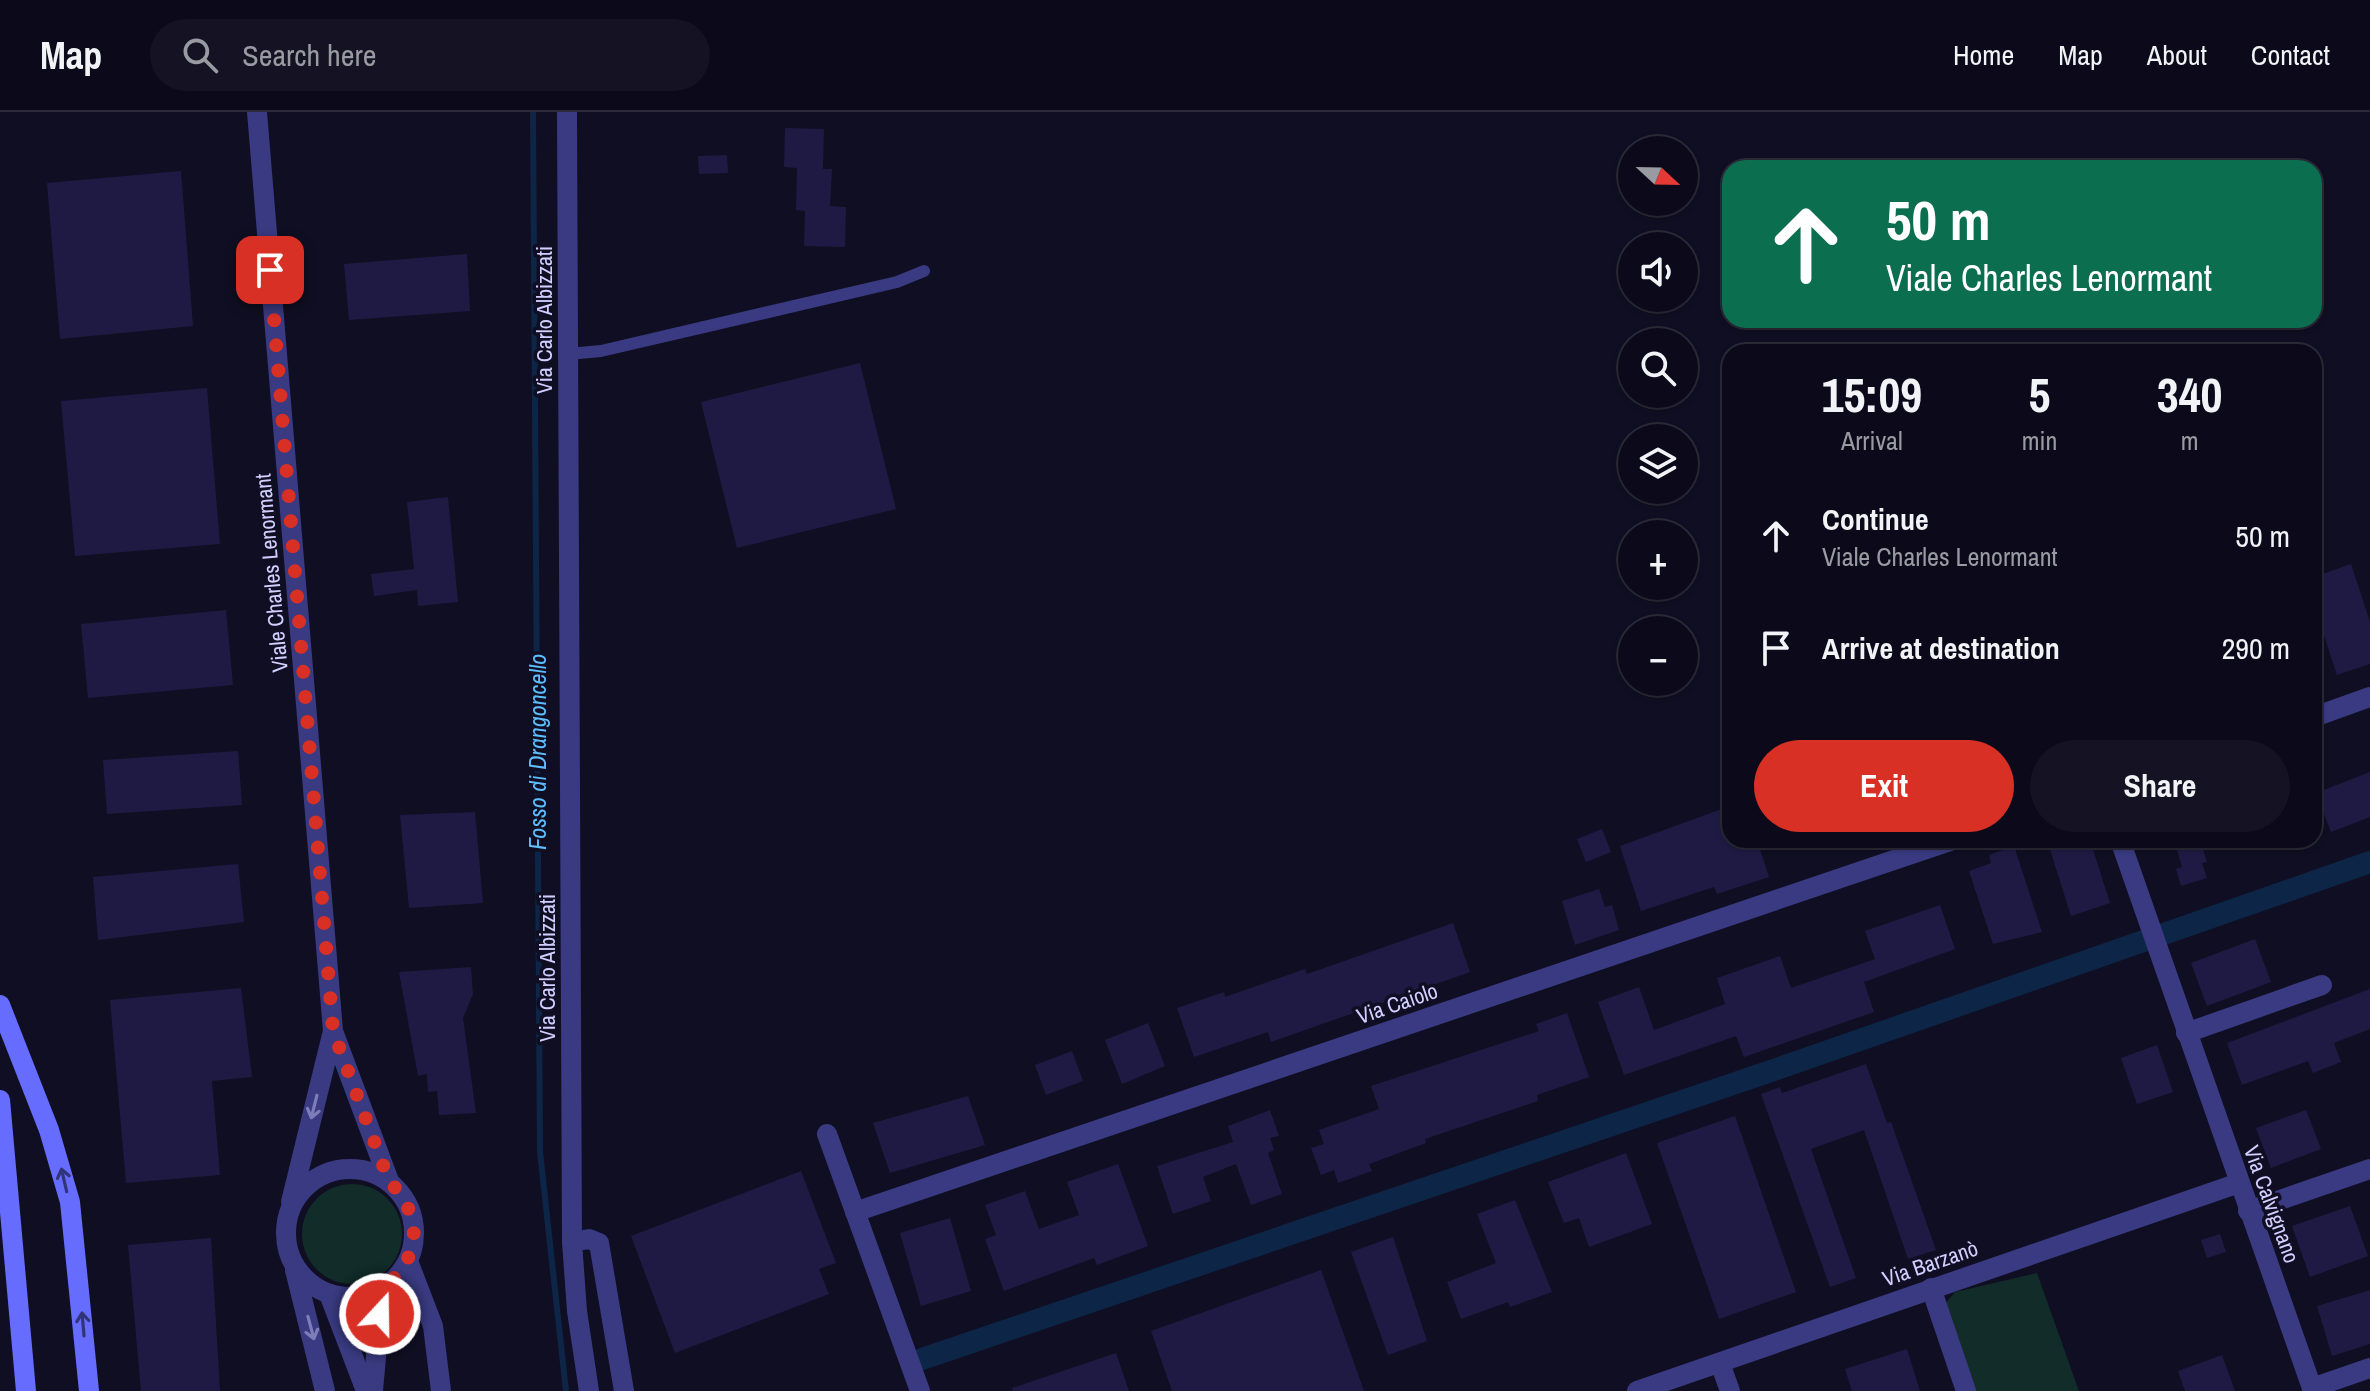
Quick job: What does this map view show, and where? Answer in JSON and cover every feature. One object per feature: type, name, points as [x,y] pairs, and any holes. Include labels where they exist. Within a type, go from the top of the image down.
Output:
[{"type":"main road","points":[[0,1005],[58,1157],[70,1202],[89,1391]]},
{"type":"main road","points":[[0,1100],[26,1391]]},
{"type":"street","name":"Viale Charles Lenormant","points":[[257,112],[333,1031],[389,1181]]},
{"type":"street","name":"Via Carlo Albizzati","points":[[567,112],[572,1242],[577,1311],[589,1391]]},
{"type":"street","points":[[2322,714],[2370,697]]},
{"type":"street","name":"Via Caiolo","points":[[855,1212],[1929,848]]},
{"type":"street","name":"Via Calvignano","points":[[2123,848],[2313,1390]]},
{"type":"street","points":[[2186,1033],[2322,985]]},
{"type":"street","name":"Viale Charles Lenormant","points":[[289,1211],[333,1031]]},
{"type":"street","points":[[827,1134],[920,1391]]},
{"type":"street","points":[[294,1266],[303,1278],[329,1294],[346,1298],[382,1289],[397,1277],[408,1261],[414,1240],[413,1218],[404,1197],[389,1181],[371,1171],[351,1167],[331,1170],[313,1179],[298,1193],[289,1211],[285,1229],[294,1266],[325,1391]]},
{"type":"street","points":[[2248,1211],[2370,1169]]},
{"type":"street","name":"Via Barzanò","points":[[1637,1391],[2239,1183]]},
{"type":"street","points":[[572,1242],[589,1239],[599,1243],[624,1391]]},
{"type":"street","points":[[408,1261],[433,1326],[441,1391]]},
{"type":"street","points":[[1931,1288],[1966,1391]]},
{"type":"street","points":[[373,1391],[382,1289]]},
{"type":"street","points":[[329,1294],[366,1391]]},
{"type":"street","points":[[1720,1363],[1730,1391]]},
{"type":"street","points":[[2313,1390],[2370,1368]]},
{"type":"lane","points":[[568,354],[601,351],[897,282],[924,271]]},
{"type":"green space","points":[[352,1184],[380,1192],[394,1206],[402,1234],[394,1262],[380,1276],[352,1284],[324,1276],[310,1262],[302,1234],[310,1206],[324,1192]]},
{"type":"green space","points":[[2037,1273],[2079,1391],[1975,1391],[1945,1304],[1955,1292]]},
{"type":"building","points":[[785,128],[824,129],[823,169],[832,169],[830,206],[846,207],[845,247],[804,246],[805,211],[796,210],[797,168],[784,167]]},
{"type":"building","points":[[727,155],[728,173],[699,174],[698,156]]},
{"type":"building","points":[[181,171],[193,326],[60,339],[47,183]]},
{"type":"building","points":[[467,254],[470,311],[349,320],[344,264]]},
{"type":"building","points":[[860,363],[896,509],[737,548],[701,402]]},
{"type":"building","points":[[207,388],[220,544],[75,556],[61,401]]},
{"type":"building","points":[[448,497],[458,602],[418,606],[417,590],[374,596],[371,574],[414,569],[407,502]]},
{"type":"building","points":[[2351,564],[2370,622],[2370,664],[2337,675],[2322,629],[2322,574]]},
{"type":"building","points":[[226,610],[233,685],[88,698],[81,624]]},
{"type":"building","points":[[238,751],[242,805],[107,814],[103,760]]},
{"type":"building","points":[[2370,772],[2370,817],[2331,832],[2322,809],[2322,791]]},
{"type":"building","points":[[1722,809],[1722,848],[1760,848],[1769,877],[1717,894],[1714,887],[1641,911],[1620,846]]},
{"type":"building","points":[[475,812],[483,903],[409,908],[400,815]]},
{"type":"building","points":[[1602,829],[1611,852],[1586,862],[1577,839]]},
{"type":"building","points":[[2015,848],[2042,932],[1993,944],[1969,871],[1991,863],[1989,855]]},
{"type":"building","points":[[2050,848],[2093,848],[2110,903],[2071,916]]},
{"type":"building","points":[[2176,848],[2203,848],[2207,862],[2202,863],[2207,878],[2181,886],[2176,869],[2182,867]]},
{"type":"building","points":[[238,864],[244,922],[98,940],[93,877]]},
{"type":"building","points":[[1599,889],[1605,907],[1612,905],[1619,930],[1575,945],[1562,901]]},
{"type":"building","points":[[1940,905],[1955,949],[1864,982],[1874,1012],[1744,1057],[1736,1036],[1624,1075],[1598,1002],[1639,987],[1654,1030],[1725,1004],[1717,978],[1780,956],[1791,988],[1875,959],[1865,931]]},
{"type":"building","points":[[1453,923],[1470,972],[1271,1042],[1268,1032],[1194,1057],[1177,1008],[1224,992],[1225,997],[1305,969],[1307,974]]},
{"type":"building","points":[[2255,939],[2271,982],[2207,1006],[2191,963]]},
{"type":"building","points":[[471,967],[473,994],[463,1018],[476,1113],[439,1115],[437,1091],[428,1092],[427,1074],[418,1076],[399,972]]},
{"type":"building","points":[[241,988],[252,1077],[212,1081],[220,1175],[126,1183],[110,1000]]},
{"type":"building","points":[[2370,989],[2370,1029],[2334,1043],[2341,1062],[2313,1073],[2308,1061],[2242,1085],[2227,1043]]},
{"type":"building","points":[[1567,1013],[1589,1077],[1537,1095],[1538,1101],[1425,1139],[1426,1143],[1369,1164],[1372,1171],[1338,1183],[1334,1170],[1321,1175],[1311,1148],[1324,1144],[1319,1130],[1379,1109],[1371,1086],[1539,1031],[1536,1024]]},
{"type":"building","points":[[1148,1023],[1165,1066],[1122,1084],[1105,1040]]},
{"type":"building","points":[[2157,1045],[2173,1092],[2137,1104],[2121,1058]]},
{"type":"building","points":[[1072,1051],[1083,1081],[1046,1095],[1035,1065]]},
{"type":"building","points":[[1866,1064],[1887,1123],[1891,1122],[1936,1250],[1908,1259],[1864,1130],[1811,1149],[1856,1278],[1830,1287],[1761,1094],[1780,1087],[1782,1093]]},
{"type":"building","points":[[968,1096],[985,1145],[890,1173],[873,1123]]},
{"type":"building","points":[[1270,1110],[1279,1136],[1270,1138],[1274,1150],[1268,1153],[1282,1194],[1251,1205],[1236,1164],[1203,1177],[1211,1201],[1173,1214],[1157,1166],[1233,1142],[1228,1126]]},
{"type":"building","points":[[2306,1110],[2321,1149],[2271,1168],[2256,1128]]},
{"type":"building","points":[[1735,1116],[1796,1292],[1719,1319],[1657,1143]]},
{"type":"building","points":[[1626,1153],[1652,1224],[1589,1247],[1579,1218],[1564,1223],[1548,1182]]},
{"type":"building","points":[[1118,1164],[1148,1246],[1097,1265],[1094,1258],[1004,1291],[985,1239],[996,1235],[985,1205],[1025,1191],[1039,1229],[1079,1215],[1067,1182]]},
{"type":"building","points":[[801,1171],[836,1263],[819,1269],[829,1294],[675,1353],[631,1236]]},
{"type":"building","points":[[1515,1200],[1552,1292],[1510,1307],[1508,1302],[1461,1319],[1447,1282],[1496,1263],[1477,1214]]},
{"type":"building","points":[[2350,1206],[2368,1256],[2310,1277],[2292,1226]]},
{"type":"building","points":[[950,1218],[971,1291],[921,1306],[900,1233]]},
{"type":"building","points":[[2220,1234],[2226,1252],[2207,1258],[2201,1240]]},
{"type":"building","points":[[1393,1237],[1427,1341],[1388,1355],[1351,1252]]},
{"type":"building","points":[[211,1238],[220,1391],[141,1391],[128,1245]]},
{"type":"building","points":[[1321,1270],[1364,1391],[1172,1391],[1151,1331]]},
{"type":"building","points":[[2370,1290],[2370,1344],[2332,1356],[2317,1306]]},
{"type":"building","points":[[1907,1349],[1920,1391],[1852,1391],[1845,1369]]},
{"type":"building","points":[[1116,1353],[1129,1391],[1013,1391],[1012,1388]]},
{"type":"building","points":[[2222,1355],[2235,1391],[2185,1391],[2178,1371]]},
{"type":"waterway","name":"Fosso di Drangoncello","points":[[533,112],[540,1152],[566,1391]]},
{"type":"waterway","points":[[922,1359],[1768,1072],[2370,862]]},
{"type":"route","points":[[270,270],[333,1031],[389,1181],[404,1197],[413,1218],[414,1240],[408,1261],[397,1277],[382,1289],[380,1314]]}]
